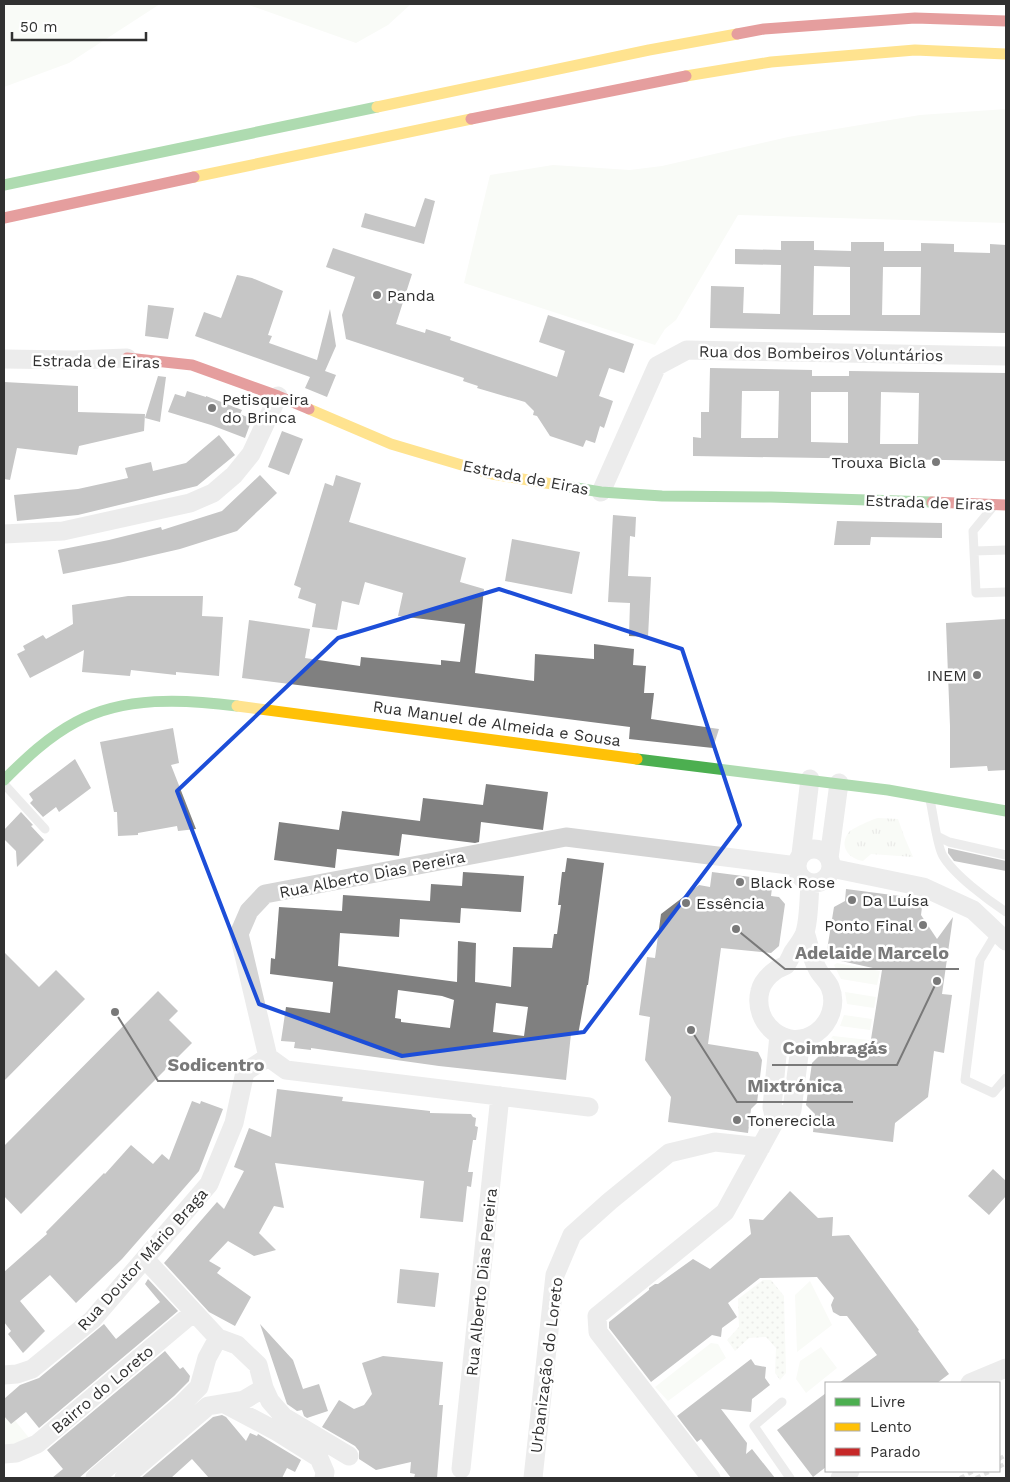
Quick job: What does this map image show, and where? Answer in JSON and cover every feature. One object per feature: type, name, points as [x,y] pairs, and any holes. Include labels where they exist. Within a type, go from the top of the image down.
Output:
[{"type":"main road","points":[[4,185],[639,52],[764,29],[915,18],[1006,21]]},
{"type":"main road","points":[[4,218],[314,151],[655,81],[771,62],[915,50],[1006,54]]},
{"type":"main road","name":"Estrada de Eiras","points":[[127,358],[192,365],[278,396],[391,444],[492,474],[600,492],[662,496],[771,497],[1000,504]]},
{"type":"main road","name":"Rua Manuel de Almeida e Sousa","points":[[4,782],[20,763],[55,736],[75,723],[105,710],[151,703],[201,701],[411,727],[534,746],[810,779],[930,797],[1006,812]]},
{"type":"street","name":"Rua dos Bombeiros Voluntários","points":[[600,492],[657,366],[687,350],[1006,356]]},
{"type":"street","name":"Estrada de Eiras","points":[[4,359],[72,360],[127,358]]},
{"type":"street","points":[[4,534],[63,531],[190,503],[213,493],[234,475],[251,454],[278,396]]},
{"type":"street","points":[[810,779],[799,860],[801,877],[810,883],[822,882],[826,878],[830,863],[839,783]]},
{"type":"street","name":"Rua Alberto Dias Pereira","points":[[268,1057],[239,934],[249,911],[265,894],[566,837],[799,860]]},
{"type":"street","points":[[799,860],[811,849],[821,850],[830,863],[923,887],[973,910],[1002,937]]},
{"type":"street","points":[[805,932],[785,965],[767,978],[761,988],[758,1000],[759,1011],[763,1020],[770,1029],[788,1039],[801,1039],[812,1036],[822,1029],[829,1019],[833,1008],[833,997],[830,987],[817,969],[805,932],[810,883]]},
{"type":"street","points":[[775,1121],[772,1107],[779,1035]]},
{"type":"street","points":[[711,1478],[598,1332],[597,1316],[725,1212],[775,1121],[792,1110],[801,1039]]},
{"type":"street","points":[[268,1057],[286,1070],[589,1106]]},
{"type":"street","name":"Rua Doutor Mário Braga","points":[[4,1375],[17,1374],[32,1369],[92,1320],[209,1184],[234,1123],[245,1072],[268,1057]]},
{"type":"street","name":"Rua Alberto Dias Pereira","points":[[461,1468],[500,1096]]},
{"type":"street","name":"Urbanização do Loreto","points":[[533,1478],[555,1275],[572,1236],[610,1201],[669,1154],[715,1142],[760,1147]]},
{"type":"street","points":[[145,1259],[218,1338],[236,1345],[258,1365],[270,1402],[284,1417],[349,1456]]},
{"type":"street","name":"Bairro do Loreto","points":[[4,1454],[16,1453],[37,1444],[194,1312]]},
{"type":"street","points":[[95,1478],[199,1388],[207,1358],[218,1338]]},
{"type":"street","points":[[972,1382],[1006,1368]]},
{"type":"street","points":[[124,1478],[208,1406],[244,1400],[264,1388]]},
{"type":"street","points":[[225,1404],[276,1430],[319,1458],[325,1472],[324,1478]]},
{"type":"lane","points":[[1000,504],[973,531],[976,593],[1006,592]]},
{"type":"lane","points":[[974,551],[1006,550]]},
{"type":"lane","points":[[4,782],[45,829]]},
{"type":"lane","points":[[930,797],[942,856],[958,874],[985,898],[1006,912]]},
{"type":"lane","points":[[937,836],[949,842],[1006,855]]},
{"type":"lane","points":[[1002,937],[980,960],[965,1080],[994,1093],[1006,1078]]},
{"type":"lane","points":[[782,1402],[754,1426],[790,1478]]},
{"type":"highlighted area","points":[[499,589],[682,649],[740,825],[584,1032],[402,1056],[259,1004],[177,791],[338,638]]},
{"type":"green space","points":[[4,4],[160,4],[69,63],[4,87]]},
{"type":"green space","points":[[246,4],[411,4],[388,25],[356,43]]},
{"type":"green space","points":[[1006,109],[1006,223],[738,215],[676,320],[665,329],[655,345],[464,283],[490,175],[553,165],[630,170],[662,166],[788,137],[920,115]]},
{"type":"green space","points":[[878,818],[898,819],[913,857],[871,854],[863,861],[850,855],[845,847],[846,837],[849,832]]},
{"type":"green space","points":[[837,963],[880,971],[877,985],[841,979],[834,965]]},
{"type":"green space","points":[[845,992],[876,997],[874,1008],[847,1004]]},
{"type":"green space","points":[[844,1015],[872,1019],[870,1030],[840,1026]]},
{"type":"green space","points":[[833,1036],[869,1040],[867,1054],[824,1051],[822,1048]]},
{"type":"green space","points":[[763,1280],[771,1280],[784,1296],[786,1373],[780,1380],[775,1373],[776,1348],[766,1337],[749,1338],[735,1351],[727,1340],[739,1327],[738,1299]]},
{"type":"green space","points":[[810,1281],[832,1325],[797,1352],[795,1295]]},
{"type":"green space","points":[[711,1343],[718,1344],[726,1358],[668,1401],[655,1387]]},
{"type":"green space","points":[[821,1347],[837,1368],[806,1393],[796,1379],[800,1361]]},
{"type":"green space","points":[[4,1407],[30,1439],[4,1449]]},
{"type":"building","points":[[425,198],[435,201],[424,244],[361,227],[365,213],[415,227]]},
{"type":"building","points":[[781,241],[814,241],[814,250],[851,251],[851,242],[884,242],[884,251],[921,251],[921,243],[954,244],[954,252],[990,253],[990,244],[1006,245],[1006,333],[710,328],[711,286],[744,287],[743,313],[780,314],[781,265],[735,264],[735,249],[781,250]],"holes":[[[814,266],[850,267],[850,315],[813,315]],[[883,267],[921,267],[920,315],[882,315]]]},
{"type":"building","points":[[333,248],[412,274],[396,324],[425,333],[426,329],[451,337],[450,340],[557,377],[565,351],[539,342],[548,315],[634,344],[624,373],[609,368],[599,396],[613,401],[604,428],[600,426],[595,443],[586,440],[583,447],[550,436],[537,416],[533,415],[534,411],[525,402],[477,388],[478,386],[463,381],[464,378],[346,339],[342,315],[355,277],[326,267]]},
{"type":"building","points":[[237,275],[252,278],[283,291],[268,335],[272,336],[269,343],[317,360],[330,309],[336,346],[325,371],[336,375],[327,397],[305,388],[310,377],[195,336],[204,312],[221,318]]},
{"type":"building","points":[[148,305],[174,308],[168,339],[145,336]]},
{"type":"building","points":[[710,368],[812,370],[812,376],[849,376],[849,371],[1006,373],[1006,461],[693,456],[693,437],[701,438],[701,412],[709,412]],"holes":[[[742,391],[779,391],[778,438],[741,438]],[[811,392],[848,392],[848,443],[811,442]],[[881,392],[919,393],[918,444],[880,444]]]},
{"type":"building","points":[[158,376],[166,377],[160,422],[145,418]]},
{"type":"building","points":[[4,382],[78,386],[78,412],[145,414],[144,431],[79,446],[77,455],[17,448],[10,480],[4,479]]},
{"type":"building","points":[[187,391],[242,410],[240,414],[252,419],[245,438],[168,412],[175,394],[185,397]]},
{"type":"building","points":[[282,431],[303,439],[289,475],[268,467]]},
{"type":"building","points":[[219,435],[235,455],[197,486],[78,515],[17,521],[14,495],[78,489],[128,478],[125,468],[151,462],[153,471],[186,463]]},
{"type":"building","points":[[260,475],[277,493],[237,531],[180,549],[63,574],[58,550],[161,527],[162,530],[222,511]]},
{"type":"building","points":[[336,475],[361,483],[349,522],[466,558],[460,582],[484,589],[475,673],[534,681],[535,654],[594,659],[594,644],[634,649],[633,665],[646,666],[644,693],[654,693],[651,719],[719,729],[713,748],[629,739],[630,727],[242,678],[249,620],[310,629],[305,658],[360,666],[361,657],[441,665],[441,660],[460,662],[465,624],[398,616],[403,593],[365,582],[359,605],[342,601],[337,630],[312,627],[316,604],[298,598],[301,588],[294,585],[325,483],[333,486]]},
{"type":"building","points":[[613,515],[636,517],[635,537],[630,536],[628,576],[651,577],[648,637],[629,636],[630,603],[608,602]]},
{"type":"building","points":[[837,521],[942,523],[942,538],[871,537],[870,545],[834,545]]},
{"type":"building","points":[[512,539],[580,552],[572,594],[505,581]]},
{"type":"building","points":[[128,596],[203,596],[202,616],[223,617],[219,676],[176,672],[176,675],[131,670],[130,676],[82,672],[84,650],[30,678],[17,654],[25,650],[23,646],[43,635],[46,639],[73,624],[72,605]]},
{"type":"building","name":"INEM","points":[[1006,619],[1006,770],[988,771],[987,766],[950,768],[946,623]]},
{"type":"building","points":[[173,728],[179,763],[171,765],[196,829],[178,831],[177,826],[138,833],[138,835],[118,836],[117,812],[114,812],[100,742]]},
{"type":"building","points":[[75,759],[91,788],[59,812],[56,807],[43,817],[30,803],[33,800],[29,794]]},
{"type":"building","points":[[486,784],[548,792],[543,830],[481,822],[479,842],[475,843],[402,834],[399,856],[337,849],[335,868],[274,860],[279,822],[339,830],[342,811],[420,821],[423,798],[483,805]]},
{"type":"building","points":[[21,812],[44,840],[17,867],[16,851],[4,839],[4,830]]},
{"type":"building","points":[[948,848],[1006,861],[1006,871],[954,861],[948,853]]},
{"type":"building","points":[[567,858],[604,863],[588,985],[578,1035],[571,1034],[566,1080],[439,1066],[311,1048],[311,1050],[294,1048],[295,1042],[281,1041],[286,1007],[330,1013],[333,982],[270,974],[271,958],[275,959],[279,907],[342,911],[343,895],[430,901],[431,884],[462,886],[463,872],[524,876],[521,912],[461,908],[460,923],[400,919],[399,937],[340,933],[338,966],[457,982],[458,941],[476,943],[475,982],[511,987],[513,947],[552,948],[554,934],[557,934],[561,905],[558,905],[562,872],[565,872]],"holes":[[[398,990],[442,996],[454,1000],[450,1028],[401,1022],[401,1019],[395,1018]],[[496,1003],[528,1007],[524,1036],[493,1032]]]},
{"type":"building","points":[[712,872],[773,880],[771,896],[779,897],[785,904],[779,946],[771,953],[721,948],[708,1044],[758,1052],[762,1060],[757,1103],[751,1109],[748,1133],[668,1122],[671,1097],[645,1060],[650,1017],[639,1015],[647,957],[655,958],[661,914],[699,885],[710,887]]},
{"type":"building","points":[[846,889],[923,899],[921,915],[937,939],[953,917],[942,994],[952,995],[944,1053],[934,1051],[928,1097],[895,1123],[893,1142],[813,1132],[815,1114],[806,1105],[812,1063],[820,1055],[868,1058],[882,970],[832,959],[827,950],[834,907],[845,901]]},
{"type":"building","points":[[4,952],[39,987],[56,970],[85,999],[4,1081]]},
{"type":"building","points":[[158,991],[178,1011],[169,1020],[192,1043],[21,1214],[4,1196],[4,1146]]},
{"type":"building","points":[[277,1089],[343,1097],[342,1101],[430,1111],[430,1113],[471,1114],[476,1118],[475,1126],[478,1127],[476,1140],[473,1140],[468,1172],[473,1172],[471,1187],[467,1186],[463,1222],[420,1218],[424,1181],[275,1163],[284,1208],[274,1206],[259,1233],[276,1250],[254,1256],[228,1241],[209,1261],[221,1268],[217,1273],[251,1297],[235,1326],[209,1312],[164,1263],[217,1202],[224,1209],[244,1171],[234,1167],[249,1128],[271,1137]]},
{"type":"building","points":[[192,1101],[200,1104],[201,1101],[223,1109],[199,1171],[122,1259],[76,1303],[50,1275],[20,1301],[45,1331],[23,1353],[8,1334],[11,1331],[4,1322],[4,1272],[47,1234],[46,1232],[105,1174],[131,1145],[153,1164],[162,1154],[169,1160]]},
{"type":"building","points":[[993,1169],[1006,1181],[1006,1196],[989,1215],[968,1196]]},
{"type":"building","points":[[790,1191],[818,1218],[833,1217],[832,1236],[849,1235],[949,1374],[938,1382],[840,1382],[877,1355],[847,1316],[840,1316],[833,1312],[831,1305],[834,1298],[817,1277],[760,1278],[728,1303],[737,1317],[722,1328],[721,1337],[712,1335],[651,1382],[609,1328],[609,1322],[649,1290],[649,1288],[658,1284],[693,1259],[710,1269],[751,1234],[749,1219],[763,1220]]},
{"type":"building","points":[[400,1269],[439,1273],[435,1307],[397,1303]]},
{"type":"building","points":[[148,1279],[178,1311],[39,1428],[26,1412],[11,1424],[4,1416],[4,1399],[20,1385],[39,1378],[104,1324],[116,1339],[160,1302],[145,1284]]},
{"type":"building","points":[[260,1324],[293,1360],[303,1389],[319,1384],[328,1411],[307,1418],[302,1410],[297,1411],[287,1404]]},
{"type":"building","points":[[165,1351],[180,1369],[183,1367],[190,1376],[189,1381],[79,1478],[52,1478],[63,1469],[47,1450]]},
{"type":"building","points":[[383,1356],[443,1362],[439,1405],[443,1405],[437,1478],[414,1478],[415,1474],[410,1473],[411,1462],[376,1470],[359,1459],[359,1451],[355,1446],[322,1427],[339,1400],[354,1409],[364,1405],[372,1394],[362,1363]]},
{"type":"building","points":[[751,1359],[755,1365],[766,1367],[765,1378],[770,1385],[752,1399],[751,1412],[721,1409],[747,1443],[746,1454],[752,1449],[775,1478],[731,1478],[701,1439],[697,1442],[677,1416]]},
{"type":"building","points":[[825,1394],[825,1468],[813,1477],[777,1430]]},
{"type":"building","points":[[222,1415],[226,1417],[246,1441],[250,1433],[257,1436],[258,1434],[301,1460],[295,1472],[287,1468],[282,1478],[209,1478],[192,1459],[171,1478],[141,1478],[213,1417]]},
{"type":"railway","points":[[1000,1458],[1006,1455]]},
{"type":"railway","points":[[1000,1466],[1006,1463]]},
{"type":"railway","points":[[960,1478],[972,1472]]},
{"type":"railway","points":[[976,1478],[989,1472]]},
{"type":"traffic: fast","points":[[4,185],[377,107]]},
{"type":"traffic: fast","points":[[552,484],[601,492],[662,496],[932,502]]},
{"type":"traffic: fast","points":[[4,780],[56,734],[76,722],[95,714],[114,708],[155,702],[196,702],[237,706]]},
{"type":"traffic: fast","points":[[637,759],[888,790],[1006,811]]},
{"type":"traffic: slow","points":[[377,107],[649,50],[737,34]]},
{"type":"traffic: slow","points":[[686,76],[771,62],[915,50],[1006,54]]},
{"type":"traffic: slow","points":[[194,177],[471,119]]},
{"type":"traffic: slow","points":[[309,409],[391,444],[492,474],[552,484]]},
{"type":"traffic: slow","points":[[237,706],[637,759]]},
{"type":"traffic: jam","points":[[737,34],[764,29],[915,18],[1006,21]]},
{"type":"traffic: jam","points":[[471,119],[686,76]]},
{"type":"traffic: jam","points":[[4,218],[194,177]]},
{"type":"traffic: jam","points":[[127,358],[192,365],[309,409]]},
{"type":"traffic: jam","points":[[932,502],[1006,505]]},
{"type":"place","name":"Panda","points":[[377,295]]},
{"type":"place","name":"Petisqueira do Brinca","points":[[212,408]]},
{"type":"place","name":"Trouxa Bicla","points":[[936,462]]},
{"type":"place","name":"INEM","points":[[977,675]]},
{"type":"place","name":"Black Rose","points":[[740,882]]},
{"type":"place","name":"Da Luísa","points":[[852,900]]},
{"type":"place","name":"Essência","points":[[686,903]]},
{"type":"place","name":"Ponto Final","points":[[923,925]]},
{"type":"place","name":"Adelaide Marcelo","points":[[736,929]]},
{"type":"place","name":"Coimbragás","points":[[937,981]]},
{"type":"place","name":"Sodicentro","points":[[115,1012]]},
{"type":"place","name":"Mixtrónica","points":[[691,1030]]},
{"type":"place","name":"Tonerecicla","points":[[737,1120]]}]
